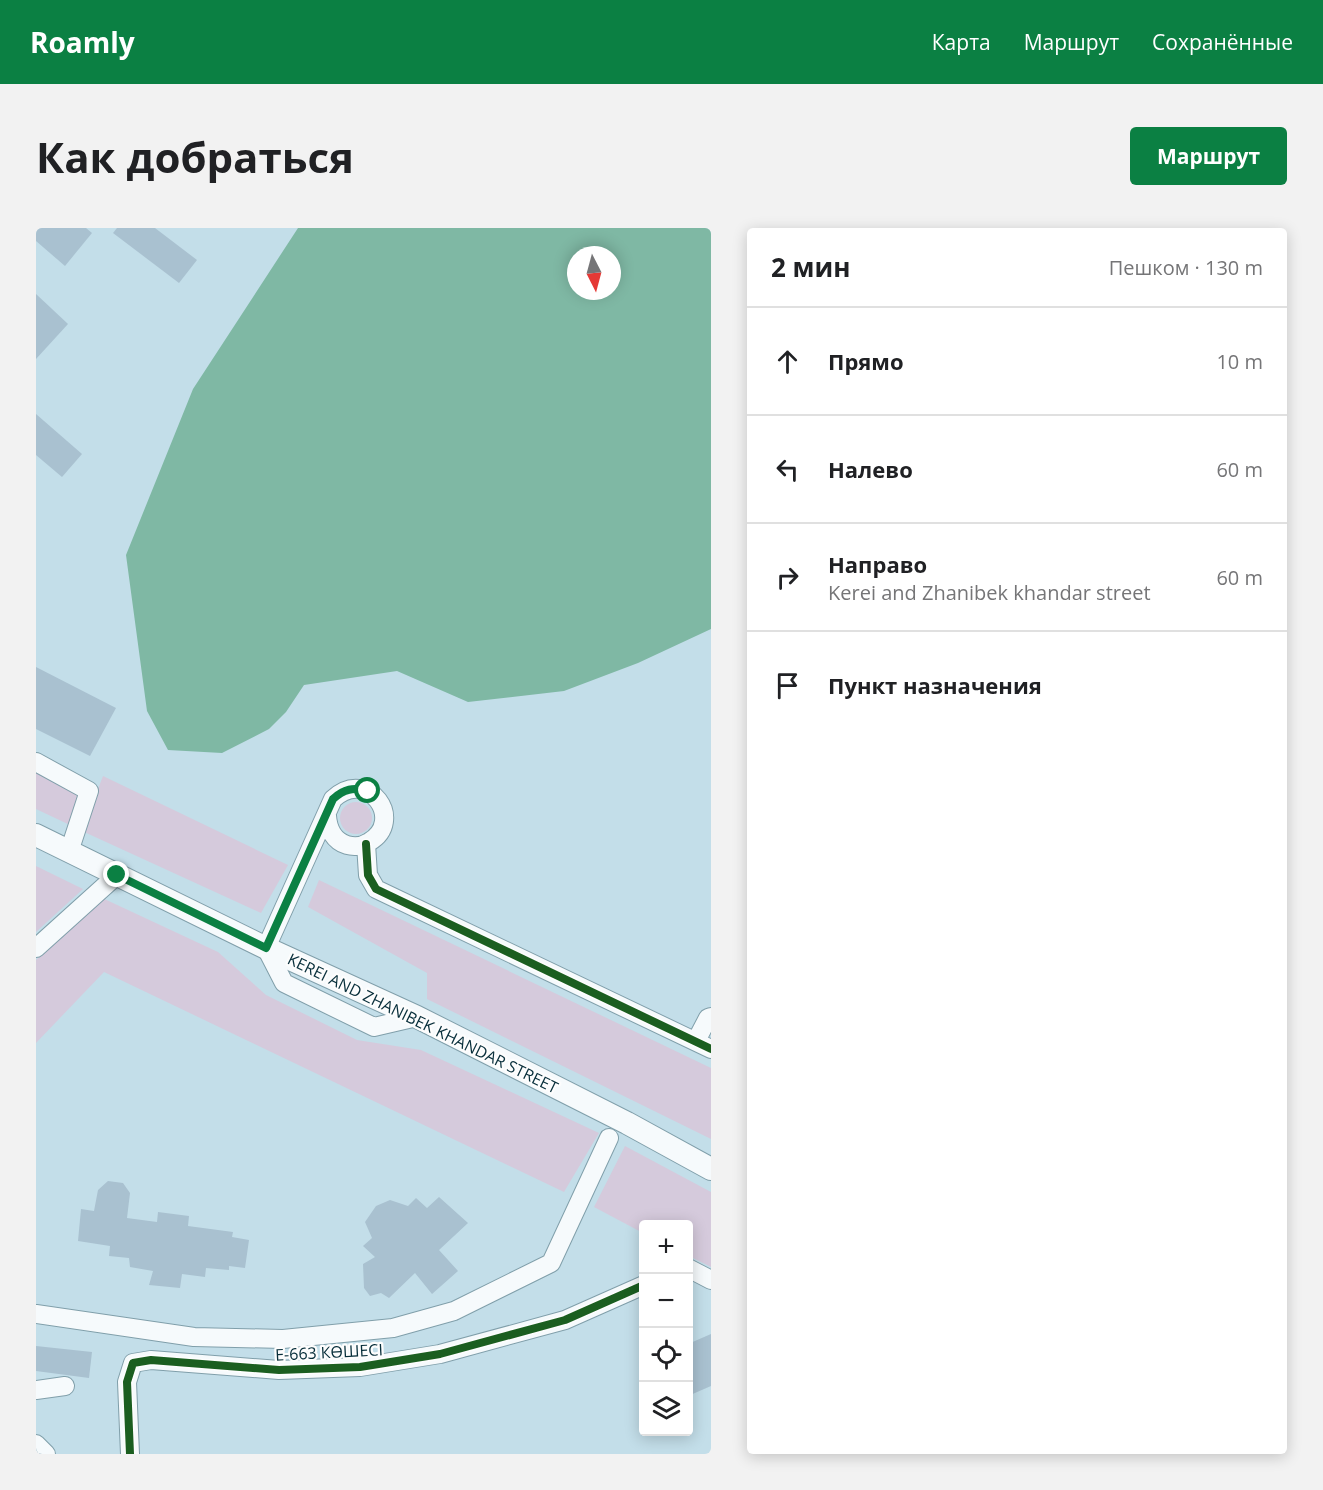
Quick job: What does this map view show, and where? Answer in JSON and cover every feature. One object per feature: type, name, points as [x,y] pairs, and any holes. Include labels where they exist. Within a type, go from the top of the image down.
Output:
[{"type":"main road","name":"KEREI AND ZHANIBEK KHANDAR STREET","points":[[36,835],[266,948],[417,1017],[711,1168]]},
{"type":"street","points":[[36,762],[90,792],[69,852]]},
{"type":"street","points":[[349,789],[368,791],[381,804],[384,813],[381,832],[366,844],[357,846],[339,841],[328,826],[328,807],[340,793],[349,789]]},
{"type":"street","points":[[266,948],[327,816]]},
{"type":"street","points":[[366,844],[368,875],[376,890],[704,1045],[708,1018],[711,1017]]},
{"type":"street","points":[[36,948],[117,875]]},
{"type":"street","points":[[36,1314],[194,1337],[283,1339],[393,1328],[454,1311],[551,1263],[609,1138]]},
{"type":"street","points":[[693,1271],[711,1280]]},
{"type":"street","name":"Е-663 КӨШЕСІ","points":[[130,1454],[127,1382],[133,1363],[151,1360],[279,1370],[360,1367],[440,1354],[565,1320],[639,1287]]},
{"type":"street","points":[[36,1390],[65,1386]]},
{"type":"street","points":[[36,1444],[46,1454]]},
{"type":"shaded area","points":[[298,228],[711,228],[711,629],[638,663],[564,691],[468,702],[397,671],[304,685],[286,712],[269,729],[222,753],[168,750],[147,711],[126,555],[193,389]]},
{"type":"shaded area","points":[[36,762],[83,787],[70,825],[36,809]]},
{"type":"shaded area","points":[[103,776],[288,865],[261,913],[82,831]]},
{"type":"shaded area","points":[[356,802],[368,806],[372,818],[368,830],[356,834],[344,830],[340,818],[344,806]]},
{"type":"shaded area","points":[[36,866],[83,889],[36,932]]},
{"type":"shaded area","points":[[319,880],[711,1068],[711,1139],[427,999],[427,973],[308,907]]},
{"type":"shaded area","points":[[98,896],[218,952],[266,995],[357,1040],[421,1050],[599,1133],[564,1192],[104,972],[36,1043],[36,960]]},
{"type":"shaded area","points":[[625,1146],[711,1192],[711,1267],[693,1258],[693,1220],[639,1220],[639,1231],[594,1207]]},
{"type":"building","points":[[38,228],[86,228],[92,233],[65,266],[36,241]]},
{"type":"building","points":[[117,228],[155,228],[197,260],[179,283],[113,233]]},
{"type":"building","points":[[36,294],[68,324],[36,359]]},
{"type":"building","points":[[36,414],[82,454],[62,477],[36,455]]},
{"type":"building","points":[[36,667],[116,708],[90,756],[36,729]]},
{"type":"building","points":[[108,1181],[123,1183],[130,1193],[127,1218],[157,1222],[158,1212],[189,1216],[188,1226],[233,1232],[232,1237],[249,1240],[245,1268],[229,1266],[229,1270],[206,1268],[205,1277],[182,1274],[180,1288],[149,1285],[153,1271],[130,1267],[129,1258],[109,1256],[110,1246],[78,1241],[81,1209],[94,1211],[98,1190]]},
{"type":"building","points":[[439,1197],[468,1223],[439,1250],[458,1271],[432,1294],[415,1273],[389,1298],[381,1293],[370,1296],[364,1288],[363,1264],[375,1257],[363,1246],[372,1238],[365,1222],[376,1206],[390,1200],[408,1206],[416,1198],[427,1208]]},
{"type":"building","points":[[711,1334],[711,1386],[693,1394],[693,1382],[693,1342]]},
{"type":"building","points":[[36,1346],[92,1352],[89,1378],[36,1371]]},
{"type":"cycle path","points":[[366,844],[368,875],[376,889],[711,1049]]},
{"type":"cycle path","points":[[130,1454],[127,1382],[133,1363],[151,1360],[279,1370],[360,1367],[440,1354],[565,1320],[639,1287]]},
{"type":"route","points":[[117,875],[266,948],[333,799],[349,789],[358,788],[368,791]]}]
